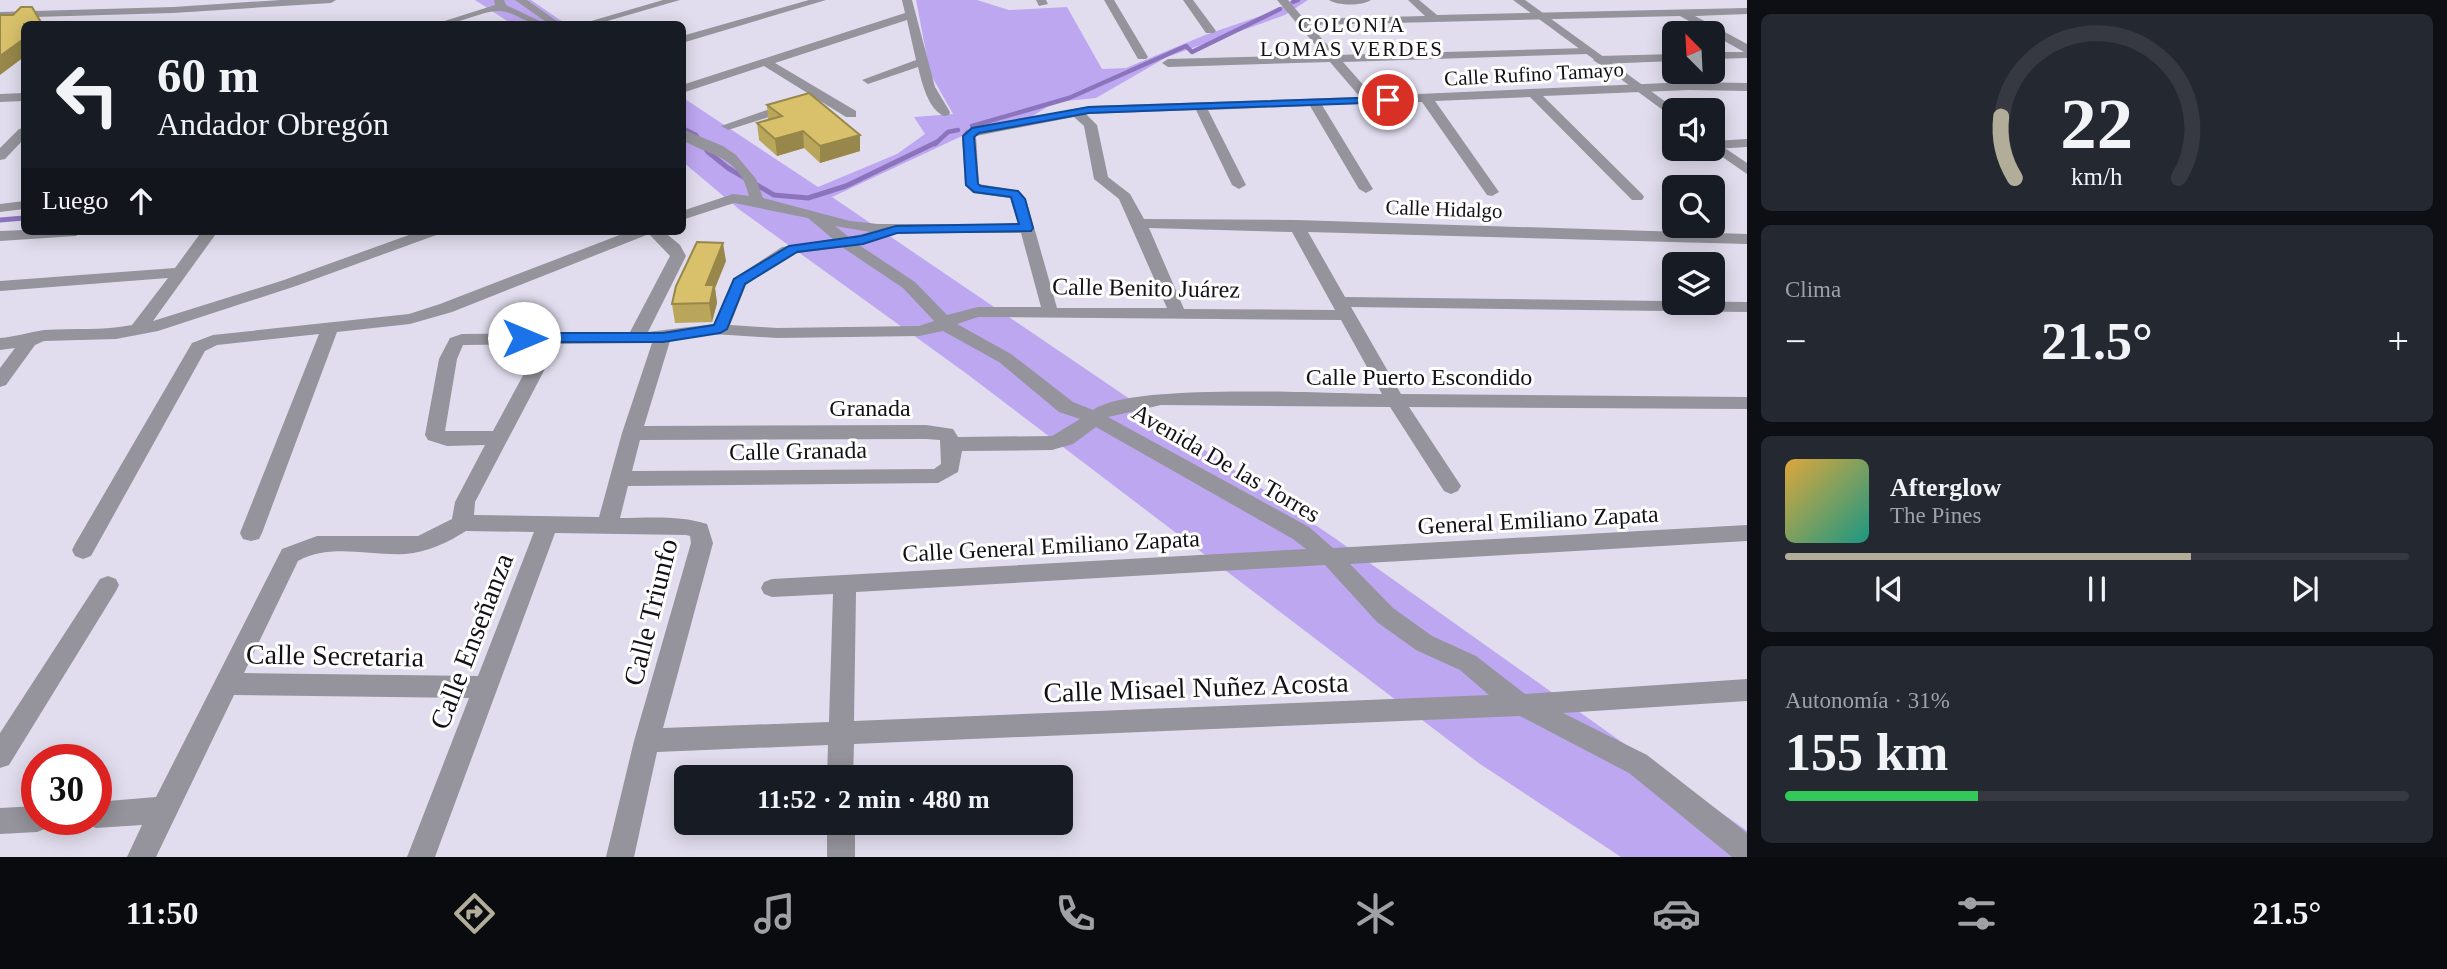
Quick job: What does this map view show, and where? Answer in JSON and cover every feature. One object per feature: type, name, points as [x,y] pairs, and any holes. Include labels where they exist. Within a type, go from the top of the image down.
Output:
[{"type":"street","points":[[0,15],[173,10],[331,0]]},
{"type":"street","points":[[520,0],[552,21]]},
{"type":"street","points":[[597,21],[675,0]]},
{"type":"street","points":[[686,39],[821,0]]},
{"type":"street","points":[[906,0],[929,87],[944,111]]},
{"type":"street","points":[[1109,0],[1142,57]]},
{"type":"street","points":[[1188,0],[1210,32]]},
{"type":"street","points":[[1282,0],[1370,100]]},
{"type":"street","points":[[1334,1],[1366,0]]},
{"type":"street","points":[[1413,0],[1435,19]]},
{"type":"street","points":[[1518,0],[1662,105]]},
{"type":"street","points":[[1661,0],[1747,49]]},
{"type":"street","points":[[449,21],[500,3],[535,21]]},
{"type":"street","points":[[236,17],[246,6]]},
{"type":"street","points":[[161,21],[173,10]]},
{"type":"street","points":[[120,21],[130,11]]},
{"type":"street","points":[[1302,22],[1747,11]]},
{"type":"street","points":[[686,88],[911,15]]},
{"type":"street","points":[[1168,63],[1587,51]]},
{"type":"street","points":[[1726,56],[1747,55]]},
{"type":"street","points":[[1600,60],[1662,58]]},
{"type":"street","points":[[765,62],[851,114]]},
{"type":"street","points":[[868,80],[921,62]]},
{"type":"street","name":"Calle Rufino Tamayo","points":[[1027,228],[1019,199],[1014,194],[978,190],[973,187],[969,136],[971,133],[1076,112],[1640,88],[1747,87]]},
{"type":"street","points":[[1533,93],[1637,197]]},
{"type":"street","points":[[728,126],[821,96]]},
{"type":"street","points":[[0,98],[21,97]]},
{"type":"street","points":[[1426,98],[1492,192]]},
{"type":"street","points":[[1314,102],[1366,190]]},
{"type":"street","points":[[1200,106],[1239,185]]},
{"type":"street","points":[[1076,112],[1090,125],[1101,179],[1122,194],[1139,223],[1177,313]]},
{"type":"street","points":[[0,156],[21,135]]},
{"type":"street","points":[[686,140],[716,148],[735,163],[755,192],[756,201]]},
{"type":"street","points":[[1725,144],[1747,143]]},
{"type":"street","points":[[1725,153],[1747,170]]},
{"type":"street","name":"Avenida De las Torres","points":[[686,215],[733,198],[813,215],[845,243],[909,285],[944,322],[1005,358],[1066,407],[1093,417],[1301,533],[1332,559],[1385,615],[1424,643],[1468,663],[1504,694],[1522,705],[1638,764],[1747,850]]},
{"type":"street","points":[[0,208],[21,205]]},
{"type":"street","points":[[813,215],[862,228],[1027,228],[1050,311]]},
{"type":"street","name":"Calle Hidalgo","points":[[1139,223],[1296,225],[1747,239]]},
{"type":"street","points":[[1296,225],[1396,401],[1451,486]]},
{"type":"street","points":[[720,329],[736,287],[747,275],[793,248],[845,243],[896,229]]},
{"type":"street","points":[[0,236],[21,235]]},
{"type":"street","points":[[138,330],[207,235]]},
{"type":"street","points":[[0,344],[29,341],[41,336],[96,336],[138,330],[290,283],[423,235]]},
{"type":"street","points":[[83,550],[171,391],[198,347],[204,343],[410,319],[634,235]]},
{"type":"street","points":[[637,336],[678,256],[674,248],[659,235]]},
{"type":"street","points":[[0,286],[181,272]]},
{"type":"street","name":"Calle Benito Juárez","points":[[497,438],[447,439],[436,436],[434,430],[448,359],[456,342],[461,339],[663,337],[720,329],[777,333],[926,331],[966,313],[1747,307]]},
{"type":"street","points":[[251,533],[330,330]]},
{"type":"street","points":[[607,525],[632,433],[663,337]]},
{"type":"street","points":[[141,857],[286,561],[296,550],[315,545],[419,544],[442,536],[462,523],[464,502],[552,338]]},
{"type":"street","points":[[0,381],[29,341]]},
{"type":"street","name":"Calle Puerto Escondido","points":[[1093,417],[1134,403],[1161,399],[1747,403]]},
{"type":"street","name":"Granada","points":[[632,433],[926,432],[946,434],[952,444],[1060,442],[1093,417]]},
{"type":"street","name":"Calle Granada","points":[[620,479],[937,475],[951,467],[952,444]]},
{"type":"street","name":"Calle Enseñanza","points":[[421,857],[547,526],[462,523]]},
{"type":"street","name":"Calle Triunfo","points":[[547,526],[686,527],[699,530],[702,535],[647,741],[620,857]]},
{"type":"street","name":"General Emiliano Zapata","points":[[1332,559],[1747,533]]},
{"type":"street","name":"Calle General Emiliano Zapata","points":[[772,588],[1332,559]]},
{"type":"street","points":[[840,765],[845,583]]},
{"type":"street","points":[[0,756],[108,585]]},
{"type":"street","name":"Calle Secretaria","points":[[226,684],[486,687]]},
{"type":"street","name":"Calle Misael Nuñez Acosta","points":[[647,741],[1522,705],[1747,690]]},
{"type":"street","points":[[112,814],[164,810]]},
{"type":"street","points":[[0,821],[21,820]]},
{"type":"street","points":[[841,835],[841,857]]},
{"type":"shaded area","points":[[475,0],[531,0],[562,21],[507,21]]},
{"type":"shaded area","points":[[916,0],[977,0],[1009,10],[1067,7],[1102,69],[1126,68],[1205,35],[1275,11],[1292,0],[1308,0],[1285,15],[1167,57],[1096,98],[1055,102],[1031,117],[979,128],[832,197],[1336,539],[1747,831],[1747,857],[1621,857],[1480,764],[967,374],[740,210],[686,165],[686,100],[818,187],[897,154],[925,134],[914,117],[953,114],[930,73]]},
{"type":"building","points":[[21,7],[32,7],[40,21],[21,21],[21,41],[0,56],[0,15],[13,15]]},
{"type":"building","points":[[809,93],[860,135],[820,146],[803,131],[775,139],[757,123],[782,116],[767,105]]},
{"type":"building","points":[[697,242],[723,243],[706,285],[714,285],[710,303],[672,304],[676,286]]},
{"type":"waterway","points":[[1293,2],[1298,0]]},
{"type":"waterway","points":[[972,126],[1069,98],[1186,46],[1192,52],[1280,9]]},
{"type":"waterway","points":[[686,130],[696,135],[702,144]]},
{"type":"waterway","points":[[935,144],[948,132],[958,130]]},
{"type":"waterway","points":[[701,142],[708,152],[728,168],[774,195],[808,198],[846,186],[937,142]]},
{"type":"waterway","points":[[0,220],[21,218]]},
{"type":"district","name":"COLONIA LOMAS VERDES","points":[[1352,37]]},
{"type":"route","points":[[524,338],[663,337],[720,329],[739,282],[793,248],[863,240],[896,229],[1027,228],[1019,199],[1014,194],[978,190],[973,187],[969,134],[976,131],[1089,110],[1388,100]]}]
